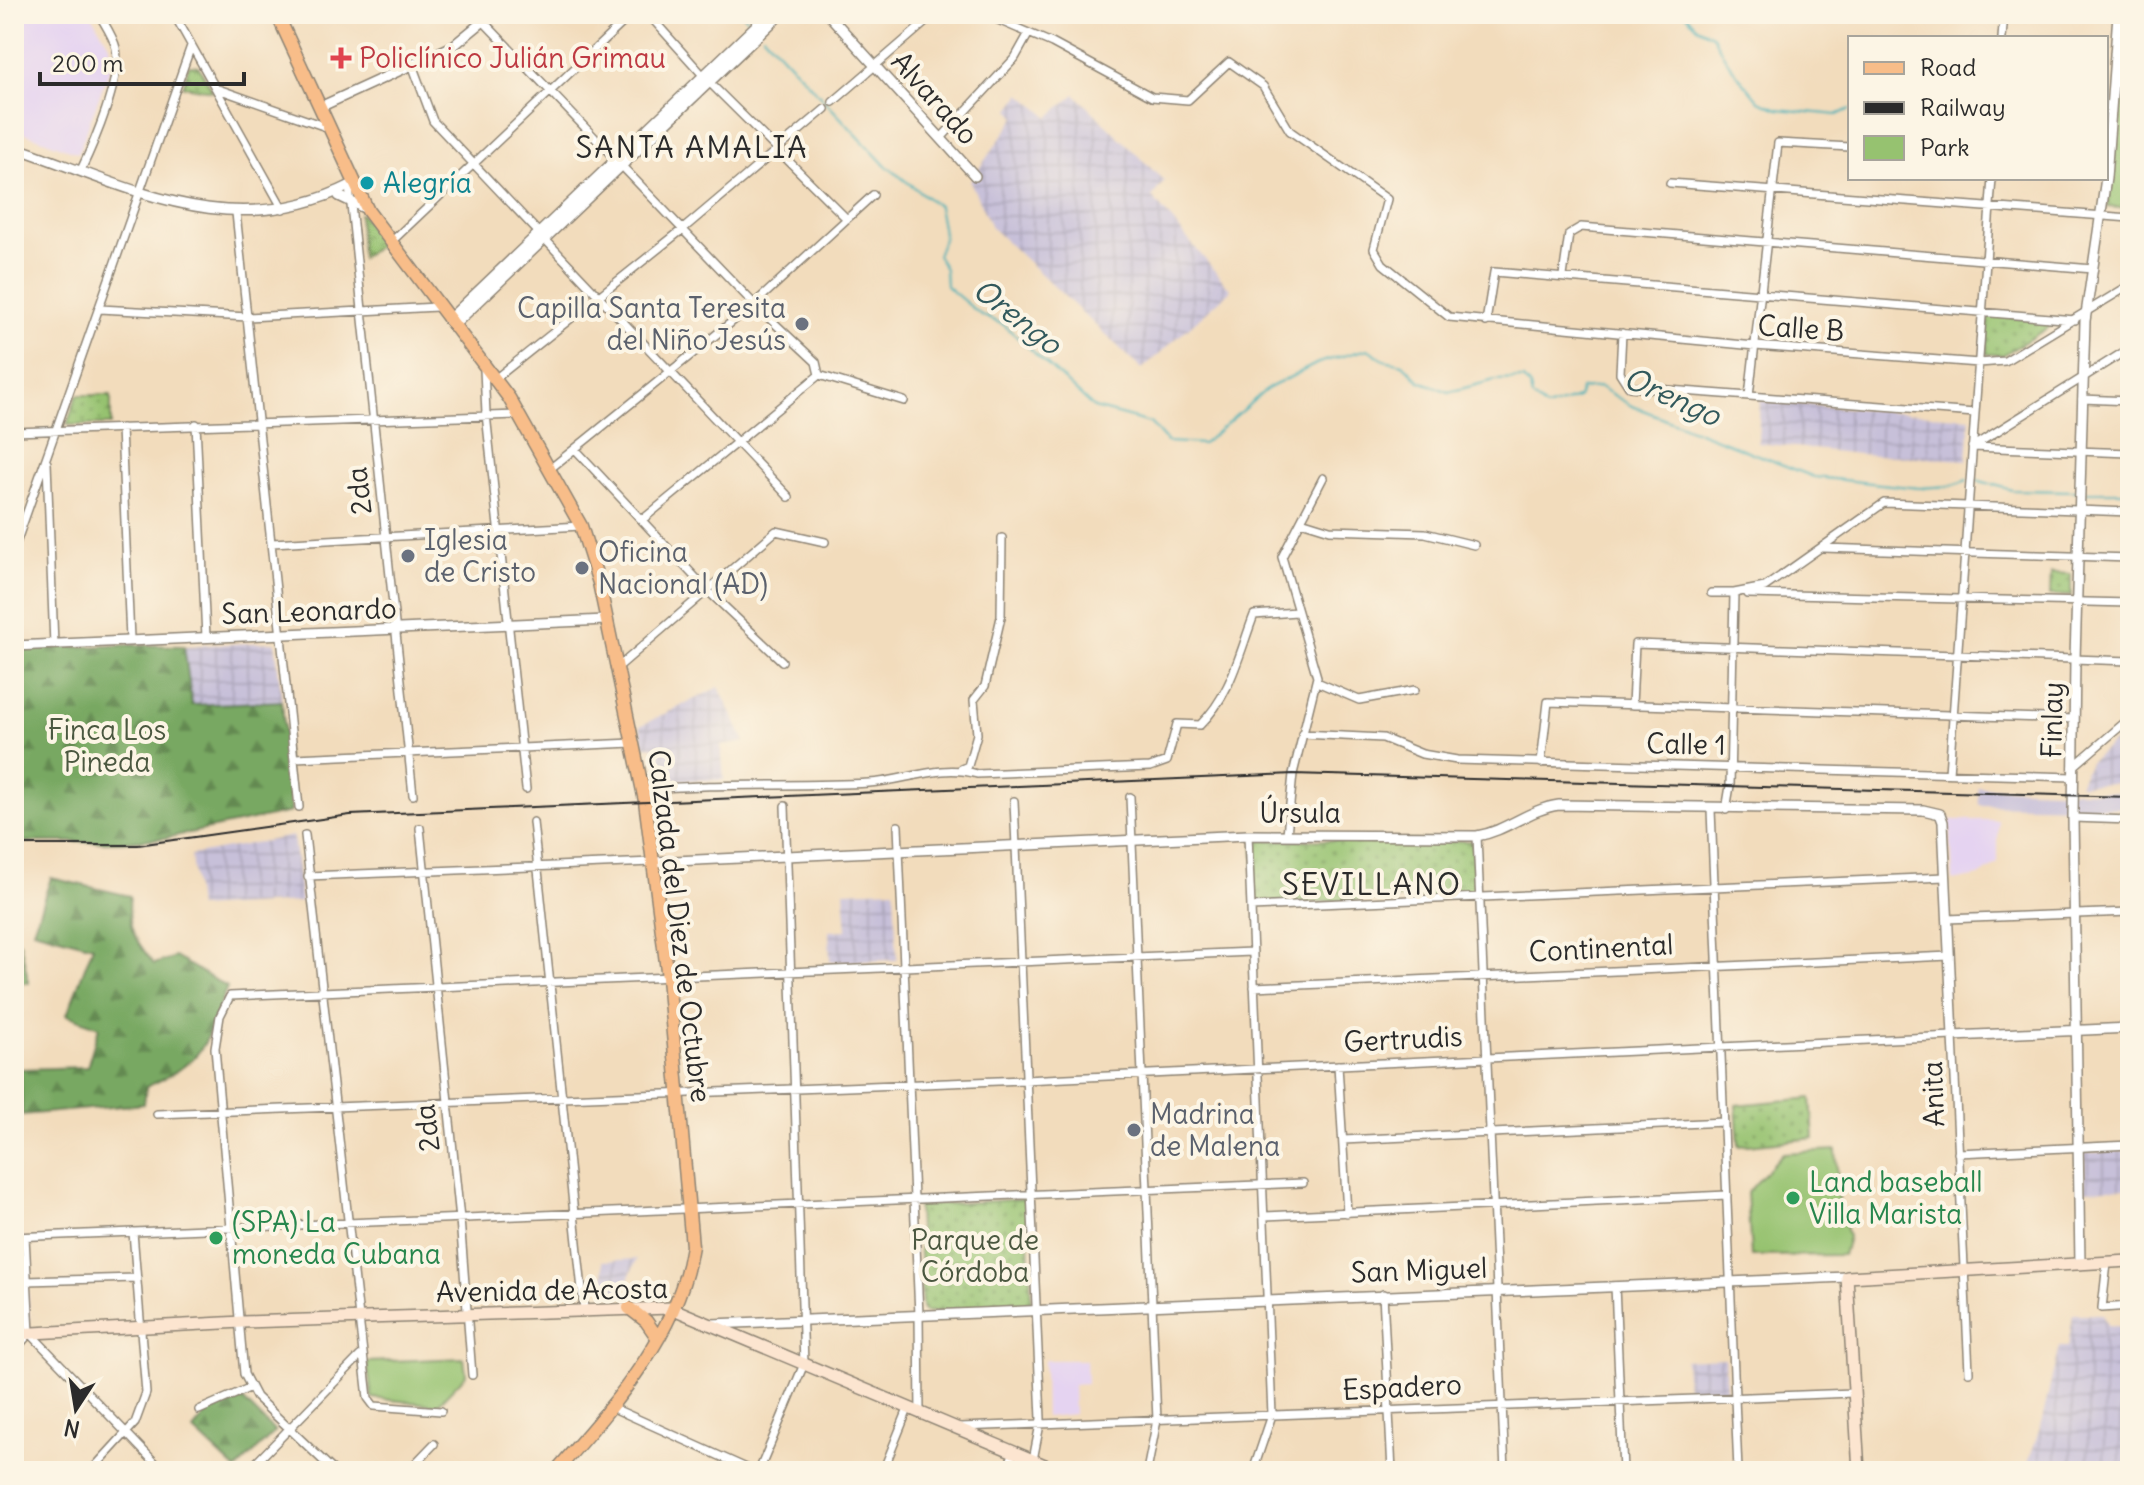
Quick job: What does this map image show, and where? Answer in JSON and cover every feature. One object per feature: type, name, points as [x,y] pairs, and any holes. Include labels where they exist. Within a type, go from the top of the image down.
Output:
[{"type":"main road","name":"Calzada del Diez de Octubre","points":[[277,14],[329,128],[352,190],[389,244],[520,415],[581,526],[606,620],[643,790],[668,978],[691,1210],[692,1246],[688,1270],[657,1337]]},
{"type":"main road","name":"San Miguel","points":[[1847,1277],[2130,1261]]},
{"type":"main road","points":[[1847,1277],[1859,1471]]},
{"type":"main road","points":[[556,1471],[611,1407],[657,1337],[646,1321],[629,1308]]},
{"type":"main road","name":"Avenida de Acosta","points":[[14,1334],[242,1322],[671,1308],[1059,1471]]},
{"type":"street","points":[[81,170],[110,92],[117,60],[115,45],[99,14]]},
{"type":"street","points":[[174,14],[283,209]]},
{"type":"street","points":[[320,107],[413,67],[453,46],[492,14]]},
{"type":"street","points":[[389,244],[632,14]]},
{"type":"street","points":[[648,14],[706,79],[847,219]]},
{"type":"street","points":[[763,25],[768,14]]},
{"type":"street","points":[[451,323],[763,25],[781,14]]},
{"type":"street","name":"Alvarado","points":[[828,14],[975,176]]},
{"type":"street","points":[[833,102],[935,14]]},
{"type":"street","points":[[942,137],[1015,58],[1029,33],[984,14]]},
{"type":"street","points":[[2002,36],[2004,14]]},
{"type":"street","name":"Finlay","points":[[2108,152],[2118,14]]},
{"type":"street","points":[[484,22],[754,304],[816,362],[819,375]]},
{"type":"street","name":"Calle B","points":[[1029,33],[1152,97],[1188,100],[1229,62],[1263,86],[1290,131],[1387,199],[1374,249],[1383,264],[1449,317],[1755,346],[1979,363],[2005,361],[2083,318],[2130,285]]},
{"type":"street","points":[[14,549],[191,46]]},
{"type":"street","points":[[2115,53],[2130,55]]},
{"type":"street","points":[[413,67],[433,121],[789,497]]},
{"type":"street","points":[[218,89],[329,128]]},
{"type":"street","points":[[495,379],[683,229],[825,109]]},
{"type":"street","points":[[1749,396],[1778,143],[1848,147]]},
{"type":"street","points":[[14,147],[142,192],[190,206],[236,213],[283,209],[325,198],[329,200],[352,190]]},
{"type":"street","points":[[1949,773],[1959,599],[1992,180]]},
{"type":"street","name":"Finlay","points":[[2080,1264],[2073,772],[2083,318],[2106,180]]},
{"type":"street","points":[[1670,183],[2130,218]]},
{"type":"street","points":[[325,198],[325,194],[352,190]]},
{"type":"street","name":"2da","points":[[352,190],[361,312],[413,795]]},
{"type":"street","points":[[551,468],[754,304],[873,195]]},
{"type":"street","points":[[236,213],[299,807]]},
{"type":"street","points":[[1563,276],[1569,234],[1581,227],[2093,269]]},
{"type":"street","points":[[1486,322],[1494,272],[2083,318]]},
{"type":"street","points":[[100,309],[248,317],[437,307]]},
{"type":"street","points":[[1622,333],[1620,373],[1629,387],[1975,413]]},
{"type":"street","points":[[1972,447],[2130,348]]},
{"type":"street","points":[[484,366],[486,414],[511,625],[526,789]]},
{"type":"street","points":[[819,375],[904,401]]},
{"type":"street","points":[[642,520],[819,375]]},
{"type":"street","points":[[2082,399],[2130,401]]},
{"type":"street","points":[[14,432],[520,415]]},
{"type":"street","points":[[196,424],[206,637]]},
{"type":"street","points":[[121,428],[130,639]]},
{"type":"street","points":[[1972,447],[2130,453]]},
{"type":"street","points":[[576,450],[708,591],[782,661]]},
{"type":"street","points":[[47,456],[54,645]]},
{"type":"street","points":[[1287,834],[1293,774],[1317,682],[1282,557],[1323,478]]},
{"type":"street","points":[[1734,593],[1765,587],[1884,503],[2130,512]]},
{"type":"street","points":[[1301,521],[1330,530],[1425,533],[1474,545]]},
{"type":"street","points":[[272,543],[501,533],[581,526]]},
{"type":"street","points":[[616,669],[776,531],[825,542]]},
{"type":"street","points":[[643,790],[687,785],[869,783],[968,766],[977,734],[974,700],[985,686],[1001,617],[1002,538]]},
{"type":"street","points":[[1823,548],[2130,558]]},
{"type":"street","points":[[1711,593],[2130,603]]},
{"type":"street","points":[[1726,810],[1731,766],[1734,593]]},
{"type":"street","points":[[961,769],[977,774],[1150,767],[1167,761],[1177,724],[1200,725],[1215,710],[1235,671],[1254,615],[1297,612]]},
{"type":"street","name":"San Leonardo","points":[[14,646],[606,620]]},
{"type":"street","points":[[1632,705],[1635,644],[2130,661]]},
{"type":"street","points":[[1317,682],[1359,700],[1415,690]]},
{"type":"street","points":[[1541,763],[1546,703],[2074,719]]},
{"type":"street","points":[[2073,772],[2130,718]]},
{"type":"street","name":"Calle 1","points":[[1302,734],[1383,738],[1422,754],[1457,760],[1949,773],[2073,772]]},
{"type":"street","points":[[295,758],[633,743]]},
{"type":"street","points":[[1130,797],[1157,1420],[1147,1471]]},
{"type":"street","points":[[1014,801],[1041,1424],[1033,1460]]},
{"type":"street","name":"Úrsula","points":[[653,862],[1248,835],[1477,836],[1501,829],[1537,810],[1559,805],[1711,810],[1923,810],[1940,814]]},
{"type":"street","points":[[759,1471],[804,1364],[785,806]]},
{"type":"street","points":[[1711,810],[1738,1471]]},
{"type":"street","name":"Anita","points":[[1940,814],[1943,822],[1950,956],[1969,1372]]},
{"type":"street","points":[[2073,818],[2130,820]]},
{"type":"street","points":[[533,822],[584,1309]]},
{"type":"street","points":[[898,826],[915,1200],[920,1414]]},
{"type":"street","name":"2da","points":[[420,828],[460,1219],[472,1375]]},
{"type":"street","points":[[305,835],[345,1224],[360,1356],[368,1398],[374,1406],[441,1411]]},
{"type":"street","points":[[1248,835],[1272,1415],[1253,1471]]},
{"type":"street","points":[[1477,836],[1505,1471]]},
{"type":"street","points":[[308,876],[653,862]]},
{"type":"street","points":[[1251,907],[1945,877]]},
{"type":"street","points":[[1947,919],[2130,912]]},
{"type":"street","points":[[334,1471],[249,1388],[244,1374],[242,1322],[215,1048],[220,1016],[230,996],[1252,952]]},
{"type":"street","name":"Continental","points":[[1254,987],[1950,956]]},
{"type":"street","name":"Gertrudis","points":[[157,1114],[1024,1080],[2130,1028]]},
{"type":"street","points":[[1338,1065],[1347,1213]]},
{"type":"street","points":[[1343,1140],[1724,1122]]},
{"type":"street","points":[[1958,1153],[2130,1145]]},
{"type":"street","points":[[14,1237],[1303,1183]]},
{"type":"street","points":[[1265,1216],[1727,1195]]},
{"type":"street","points":[[91,1471],[125,1434],[141,1411],[146,1393],[133,1232]]},
{"type":"street","points":[[25,1237],[30,1333],[163,1471]]},
{"type":"street","points":[[2107,1263],[2102,1308],[2130,1306]]},
{"type":"street","name":"San Miguel","points":[[709,1324],[1847,1277]]},
{"type":"street","points":[[26,1281],[137,1278]]},
{"type":"street","points":[[1615,1286],[1623,1471]]},
{"type":"street","points":[[1383,1294],[1392,1471]]},
{"type":"street","points":[[14,1351],[30,1333]]},
{"type":"street","points":[[248,1471],[360,1356]]},
{"type":"street","points":[[199,1410],[249,1388]]},
{"type":"street","name":"Espadero","points":[[953,1427],[1853,1393]]},
{"type":"street","points":[[611,1407],[753,1471]]},
{"type":"street","points":[[883,1471],[908,1409]]},
{"type":"street","points":[[408,1471],[434,1444]]},
{"type":"street","points":[[1006,1471],[1014,1452]]},
{"type":"shaded area","points":[[14,14],[91,14],[110,46],[110,68],[78,153],[14,129]]},
{"type":"shaded area","points":[[1021,94],[1049,117],[1075,94],[1164,181],[1152,197],[1231,290],[1142,369],[991,227],[970,181],[1016,117],[1010,109]]},
{"type":"shaded area","points":[[1760,401],[1970,418],[1967,460],[1859,454],[1758,443]]},
{"type":"shaded area","points":[[275,642],[282,701],[191,705],[184,646]]},
{"type":"shaded area","points":[[719,687],[745,742],[721,746],[724,780],[666,780],[658,747],[644,746],[640,726]]},
{"type":"shaded area","points":[[2130,729],[2130,783],[2079,784],[2089,762]]},
{"type":"shaded area","points":[[1978,787],[2130,793],[2130,808],[1979,805]]},
{"type":"shaded area","points":[[1950,820],[1998,820],[1998,863],[1979,876],[1953,881]]},
{"type":"shaded area","points":[[293,836],[301,902],[197,908],[191,855]]},
{"type":"shaded area","points":[[894,889],[897,960],[830,962],[829,931],[847,930],[844,891]]},
{"type":"shaded area","points":[[2130,1151],[2130,1188],[2085,1190],[2084,1153]]},
{"type":"shaded area","points":[[14,1237],[25,1237],[30,1333],[14,1334]]},
{"type":"shaded area","points":[[637,1259],[622,1293],[605,1295],[603,1261]]},
{"type":"shaded area","points":[[2073,1314],[2102,1314],[2107,1325],[2130,1328],[2130,1471],[2025,1471],[2041,1425],[2059,1347],[2068,1347]]},
{"type":"shaded area","points":[[1724,1358],[1726,1389],[1687,1390],[1685,1360]]},
{"type":"shaded area","points":[[1044,1360],[1086,1360],[1087,1384],[1073,1385],[1074,1414],[1045,1417]]},
{"type":"green space","points":[[2122,60],[2130,61],[2130,209],[2108,207]]},
{"type":"green space","points":[[189,65],[198,66],[213,91],[183,86]]},
{"type":"green space","points":[[359,214],[363,215],[381,244],[361,258]]},
{"type":"green space","points":[[1988,315],[2057,322],[2003,355],[1986,354]]},
{"type":"green space","points":[[77,395],[111,395],[111,425],[67,425]]},
{"type":"green space","points":[[2051,573],[2071,574],[2071,596],[2050,595]]},
{"type":"green space","name":"Finca Los Pineda","points":[[184,646],[192,705],[282,701],[291,812],[165,838],[119,842],[14,842],[14,649]]},
{"type":"green space","points":[[1254,840],[1472,841],[1475,896],[1254,904]]},
{"type":"green space","points":[[51,878],[130,896],[129,916],[133,933],[154,964],[175,957],[227,987],[201,1049],[181,1068],[146,1087],[144,1104],[22,1115],[20,1069],[87,1067],[99,1027],[67,1015],[93,946],[33,930]]},
{"type":"green space","points":[[14,937],[20,942],[29,983],[14,983]]},
{"type":"green space","points":[[1811,1098],[1814,1138],[1739,1146],[1736,1105]]},
{"type":"green space","name":"Land baseball Villa Marista","points":[[1836,1150],[1839,1203],[1848,1237],[1843,1255],[1751,1256],[1747,1193],[1783,1153]]},
{"type":"green space","name":"Parque de Córdoba","points":[[1028,1201],[1031,1308],[925,1312],[922,1308],[918,1206]]},
{"type":"green space","points":[[464,1358],[466,1375],[437,1405],[372,1398],[367,1362]]},
{"type":"green space","points":[[242,1399],[275,1432],[236,1470],[193,1430],[208,1412]]},
{"type":"waterway","name":"Orengo","points":[[743,14],[753,25]]},
{"type":"waterway","points":[[1685,14],[1697,27],[1712,35],[1729,64],[1759,101],[1778,109],[1837,115],[1848,110]]},
{"type":"waterway","name":"Orengo","points":[[763,35],[884,164],[938,206],[944,237],[937,255],[945,269],[946,286],[981,315],[1004,325],[1094,408],[1150,423],[1167,442],[1203,444],[1267,389],[1318,363],[1368,349],[1384,360],[1403,364],[1420,381],[1449,392],[1495,380],[1523,379],[1530,387],[1532,397],[1546,408],[1578,398],[1581,389],[1600,387],[1630,405],[1814,477],[1919,488],[1951,486],[1967,480]]},
{"type":"waterway","name":"Orengo","points":[[1973,479],[2012,490],[2077,491]]},
{"type":"waterway","name":"Orengo","points":[[2083,492],[2130,492]]},
{"type":"railway","points":[[14,845],[138,845],[350,815],[1293,774],[2130,797]]},
{"type":"place","name":"Policlínico Julián Grimau","points":[[341,58]]},
{"type":"place","name":"Alegría","points":[[367,183]]},
{"type":"place","name":"Capilla Santa Teresita del Niño Jesús","points":[[802,324]]},
{"type":"place","name":"Iglesia de Cristo","points":[[408,556]]},
{"type":"place","name":"Oficina Nacional (AD)","points":[[582,568]]},
{"type":"place","name":"Madrina de Malena","points":[[1134,1130]]},
{"type":"place","name":"Land baseball Villa Marista","points":[[1793,1198]]},
{"type":"place","name":"(SPA) La moneda Cubana","points":[[216,1238]]},
{"type":"district","name":"SANTA AMALIA","points":[[692,148]]},
{"type":"district","name":"SEVILLANO","points":[[1372,885]]}]
